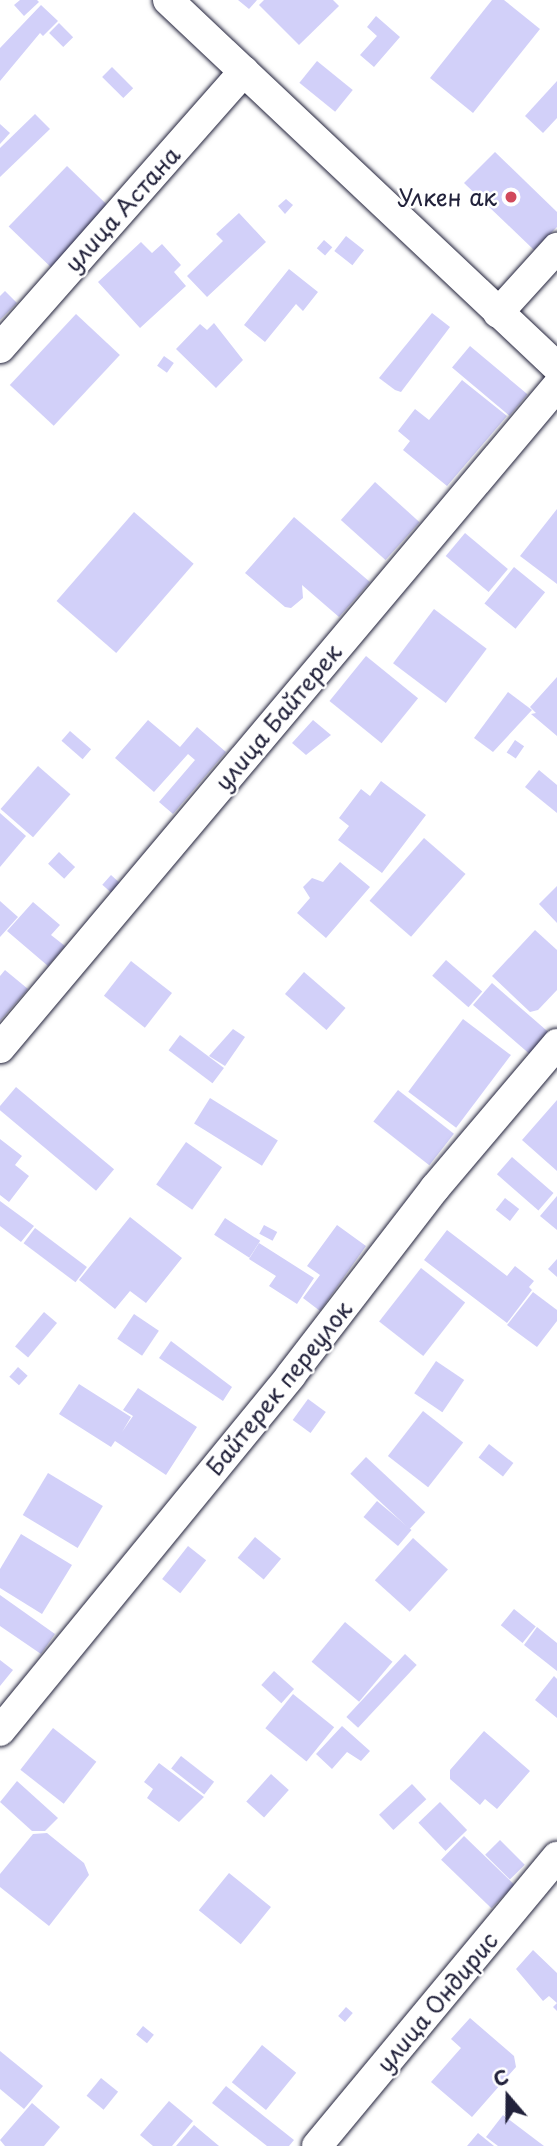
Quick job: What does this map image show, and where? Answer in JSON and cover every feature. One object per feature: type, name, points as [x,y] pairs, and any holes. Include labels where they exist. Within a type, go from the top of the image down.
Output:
[{"type":"street","points":[[168,0],[557,367]]},
{"type":"street","name":"улица Астана","points":[[0,348],[244,71]]},
{"type":"street","points":[[498,313],[557,248]]},
{"type":"street","name":"улица Байтерек","points":[[0,1048],[557,386]]},
{"type":"street","name":"Байтерек переулок","points":[[0,1731],[291,1375],[435,1188],[557,1044]]},
{"type":"street","name":"улица Ондирис","points":[[317,2146],[557,1857]]},
{"type":"building","points":[[20,0],[39,2],[24,16],[14,5]]},
{"type":"building","points":[[238,0],[257,0],[249,9]]},
{"type":"building","points":[[264,0],[333,0],[339,6],[299,45],[259,5]]},
{"type":"building","points":[[492,0],[504,0],[540,29],[473,113],[430,78]]},
{"type":"building","points":[[41,5],[58,21],[43,36],[40,33],[0,81],[0,48]]},
{"type":"building","points":[[376,16],[400,37],[374,67],[360,55],[377,36],[367,27]]},
{"type":"building","points":[[59,23],[73,37],[63,47],[49,33]]},
{"type":"building","points":[[317,61],[353,90],[335,112],[299,83]]},
{"type":"building","points":[[112,67],[133,88],[123,98],[102,77]]},
{"type":"building","points":[[557,81],[557,118],[543,133],[525,116]]},
{"type":"building","points":[[35,114],[50,129],[0,177],[0,148]]},
{"type":"building","points":[[0,124],[10,133],[0,144]]},
{"type":"building","name":"Улкен ак","points":[[495,152],[557,212],[557,227],[534,250],[464,183]]},
{"type":"building","points":[[67,166],[110,208],[52,268],[9,226]]},
{"type":"building","points":[[286,199],[293,205],[285,214],[278,206]]},
{"type":"building","points":[[239,213],[266,242],[207,297],[187,276],[223,241],[216,234]]},
{"type":"building","points":[[346,236],[364,250],[352,265],[334,251]]},
{"type":"building","points":[[324,240],[332,247],[325,256],[317,248]]},
{"type":"building","points":[[141,242],[152,253],[162,244],[181,265],[174,272],[186,286],[140,328],[98,282]]},
{"type":"building","points":[[289,269],[318,292],[303,311],[296,304],[265,342],[244,325]]},
{"type":"building","points":[[5,291],[17,303],[0,320],[0,296]]},
{"type":"building","points":[[432,313],[450,327],[401,392],[395,390],[379,378]]},
{"type":"building","points":[[76,314],[120,355],[54,426],[10,385]]},
{"type":"building","points":[[214,323],[243,360],[216,388],[176,349],[200,324],[207,330]]},
{"type":"building","points":[[470,346],[527,394],[509,416],[452,367]]},
{"type":"building","points":[[164,356],[174,363],[167,373],[157,366]]},
{"type":"building","points":[[462,380],[507,416],[447,486],[403,450],[410,441],[398,431],[415,409],[429,420]]},
{"type":"building","points":[[375,482],[420,522],[385,560],[341,520]]},
{"type":"building","points":[[557,509],[557,584],[520,556]]},
{"type":"building","points":[[134,512],[194,564],[116,653],[57,601]]},
{"type":"building","points":[[294,517],[370,582],[339,617],[302,585],[303,598],[291,608],[285,607],[245,573]]},
{"type":"building","points":[[465,533],[508,569],[489,592],[446,556]]},
{"type":"building","points":[[514,567],[545,592],[516,629],[484,604]]},
{"type":"building","points":[[434,609],[487,649],[446,703],[393,663]]},
{"type":"building","points":[[366,656],[418,698],[382,743],[329,701]]},
{"type":"building","points":[[557,677],[557,736],[531,714],[536,713],[530,707]]},
{"type":"building","points":[[508,692],[532,710],[493,752],[474,738]]},
{"type":"building","points":[[148,720],[180,747],[197,727],[226,752],[173,814],[159,802],[195,760],[188,754],[154,792],[115,758]]},
{"type":"building","points":[[313,720],[331,735],[306,755],[292,743]]},
{"type":"building","points":[[70,731],[91,749],[83,759],[61,741]]},
{"type":"building","points":[[515,740],[524,746],[516,759],[507,752]]},
{"type":"building","points":[[38,766],[70,794],[33,837],[1,809]]},
{"type":"building","points":[[539,770],[557,785],[557,813],[525,787]]},
{"type":"building","points":[[381,781],[426,815],[382,873],[338,840],[349,826],[339,818],[361,789],[370,796]]},
{"type":"building","points":[[0,813],[26,836],[0,867]]},
{"type":"building","points":[[424,838],[466,874],[411,937],[370,901]]},
{"type":"building","points":[[59,852],[75,867],[64,879],[48,864]]},
{"type":"building","points":[[340,862],[370,887],[326,938],[297,913],[310,898],[303,887],[312,878],[323,882]]},
{"type":"building","points":[[111,875],[120,883],[111,893],[102,885]]},
{"type":"building","points":[[557,886],[557,923],[539,904]]},
{"type":"building","points":[[0,901],[18,917],[0,937]]},
{"type":"building","points":[[33,902],[60,925],[51,935],[65,946],[48,966],[7,931]]},
{"type":"building","points":[[535,930],[557,950],[557,990],[538,1010],[530,1012],[492,976]]},
{"type":"building","points":[[446,960],[482,991],[468,1007],[432,976]]},
{"type":"building","points":[[131,961],[172,993],[145,1028],[104,996]]},
{"type":"building","points":[[5,970],[28,989],[0,1021],[0,976]]},
{"type":"building","points":[[304,972],[346,1008],[326,1030],[285,994]]},
{"type":"building","points":[[492,983],[552,1035],[533,1057],[473,1005]]},
{"type":"building","points":[[463,1019],[511,1055],[456,1128],[408,1092]]},
{"type":"building","points":[[233,1029],[245,1037],[225,1066],[209,1056]]},
{"type":"building","points":[[180,1035],[224,1068],[212,1083],[169,1050]]},
{"type":"building","points":[[16,1087],[114,1169],[96,1191],[0,1110],[0,1106]]},
{"type":"building","points":[[398,1090],[454,1134],[429,1165],[373,1122]]},
{"type":"building","points":[[210,1098],[278,1140],[262,1166],[194,1123]]},
{"type":"building","points":[[557,1100],[557,1171],[522,1140]]},
{"type":"building","points":[[0,1139],[22,1156],[15,1165],[29,1176],[9,1202],[0,1195]]},
{"type":"building","points":[[186,1142],[222,1167],[192,1210],[156,1185]]},
{"type":"building","points":[[512,1157],[554,1193],[538,1210],[497,1174]]},
{"type":"building","points":[[557,1196],[557,1230],[540,1216]]},
{"type":"building","points":[[505,1198],[519,1209],[510,1221],[496,1210]]},
{"type":"building","points":[[0,1201],[34,1226],[21,1242],[0,1226]]},
{"type":"building","points":[[130,1217],[182,1258],[146,1303],[130,1291],[115,1309],[79,1280]]},
{"type":"building","points":[[225,1218],[260,1241],[249,1258],[214,1235]]},
{"type":"building","points":[[264,1225],[277,1232],[273,1241],[259,1234]]},
{"type":"building","points":[[337,1225],[366,1246],[320,1311],[303,1298],[320,1275],[307,1266]]},
{"type":"building","points":[[35,1228],[87,1267],[75,1282],[24,1243]]},
{"type":"building","points":[[447,1230],[507,1276],[515,1266],[534,1281],[529,1287],[532,1290],[507,1323],[424,1260]]},
{"type":"building","points":[[259,1243],[314,1278],[297,1304],[269,1286],[276,1276],[249,1259]]},
{"type":"building","points":[[557,1259],[557,1277],[548,1269]]},
{"type":"building","points":[[421,1268],[465,1302],[423,1356],[379,1322]]},
{"type":"building","points":[[533,1292],[557,1310],[557,1321],[537,1347],[507,1325]]},
{"type":"building","points":[[44,1312],[57,1323],[28,1357],[15,1346]]},
{"type":"building","points":[[134,1314],[159,1331],[142,1356],[117,1339]]},
{"type":"building","points":[[171,1341],[232,1387],[223,1401],[159,1358]]},
{"type":"building","points":[[436,1361],[464,1380],[442,1412],[414,1393]]},
{"type":"building","points":[[18,1367],[28,1376],[19,1385],[9,1377]]},
{"type":"building","points":[[79,1384],[131,1417],[122,1432],[133,1416],[123,1410],[138,1388],[197,1427],[166,1475],[115,1441],[111,1447],[59,1414]]},
{"type":"building","points":[[308,1399],[326,1412],[311,1433],[293,1420]]},
{"type":"building","points":[[423,1411],[463,1442],[428,1487],[388,1456]]},
{"type":"building","points":[[489,1444],[513,1463],[503,1476],[479,1457]]},
{"type":"building","points":[[366,1457],[425,1512],[410,1529],[350,1474]]},
{"type":"building","points":[[48,1473],[103,1506],[78,1548],[23,1515]]},
{"type":"building","points":[[377,1501],[411,1530],[398,1546],[364,1517]]},
{"type":"building","points":[[21,1534],[72,1565],[42,1614],[0,1588],[0,1569]]},
{"type":"building","points":[[255,1537],[281,1559],[264,1580],[238,1558]]},
{"type":"building","points":[[413,1538],[448,1569],[410,1612],[375,1580]]},
{"type":"building","points":[[188,1546],[206,1560],[180,1593],[162,1579]]},
{"type":"building","points":[[0,1595],[55,1634],[41,1654],[0,1626]]},
{"type":"building","points":[[514,1609],[536,1627],[523,1643],[501,1625]]},
{"type":"building","points":[[345,1622],[392,1662],[359,1702],[312,1662]]},
{"type":"building","points":[[537,1627],[557,1643],[557,1671],[524,1645]]},
{"type":"building","points":[[405,1654],[417,1665],[358,1728],[346,1717]]},
{"type":"building","points":[[0,1660],[13,1670],[0,1686]]},
{"type":"building","points":[[274,1671],[294,1689],[281,1703],[261,1685]]},
{"type":"building","points":[[554,1676],[557,1679],[557,1718],[535,1700]]},
{"type":"building","points":[[293,1694],[334,1727],[306,1762],[265,1728]]},
{"type":"building","points":[[342,1726],[370,1751],[361,1761],[347,1752],[332,1769],[316,1754]]},
{"type":"building","points":[[53,1728],[96,1762],[64,1804],[20,1770]]},
{"type":"building","points":[[484,1731],[530,1771],[497,1809],[485,1799],[480,1805],[450,1779],[450,1770]]},
{"type":"building","points":[[181,1756],[214,1782],[204,1794],[171,1769]]},
{"type":"building","points":[[159,1763],[204,1797],[179,1822],[147,1798],[153,1789],[144,1782]]},
{"type":"building","points":[[271,1774],[289,1790],[264,1818],[246,1801]]},
{"type":"building","points":[[17,1781],[58,1818],[45,1831],[32,1831],[0,1802]]},
{"type":"building","points":[[412,1784],[426,1799],[393,1830],[379,1815]]},
{"type":"building","points":[[440,1802],[467,1830],[446,1851],[418,1823]]},
{"type":"building","points":[[47,1833],[84,1863],[89,1875],[49,1926],[0,1887],[0,1874],[33,1834]]},
{"type":"building","points":[[464,1836],[514,1885],[491,1908],[441,1860]]},
{"type":"building","points":[[500,1840],[525,1865],[510,1880],[485,1855]]},
{"type":"building","points":[[229,1873],[271,1907],[241,1944],[199,1910]]},
{"type":"building","points":[[533,1950],[557,1973],[557,2003],[549,1996],[543,2001],[516,1969]]},
{"type":"building","points":[[346,2007],[353,2013],[345,2022],[338,2016]]},
{"type":"building","points":[[470,2018],[514,2056],[516,2067],[472,2117],[431,2082],[461,2048],[451,2039]]},
{"type":"building","points":[[143,2026],[154,2035],[147,2043],[136,2035]]},
{"type":"building","points":[[262,2045],[296,2073],[266,2110],[232,2082]]},
{"type":"building","points":[[0,2051],[43,2086],[24,2109],[0,2089]]},
{"type":"building","points":[[101,2078],[118,2092],[104,2110],[87,2096]]},
{"type":"building","points":[[226,2086],[294,2140],[289,2146],[267,2146],[212,2103]]},
{"type":"building","points":[[169,2101],[193,2121],[172,2146],[153,2146],[140,2135]]},
{"type":"building","points":[[32,2103],[60,2127],[44,2146],[5,2146],[0,2140]]},
{"type":"building","points":[[503,2115],[544,2146],[498,2146],[486,2137]]},
{"type":"building","points":[[194,2125],[219,2146],[176,2146]]},
{"type":"building","points":[[478,2133],[494,2146],[467,2146]]},
{"type":"place","name":"Улкен ак","points":[[511,197]]}]
